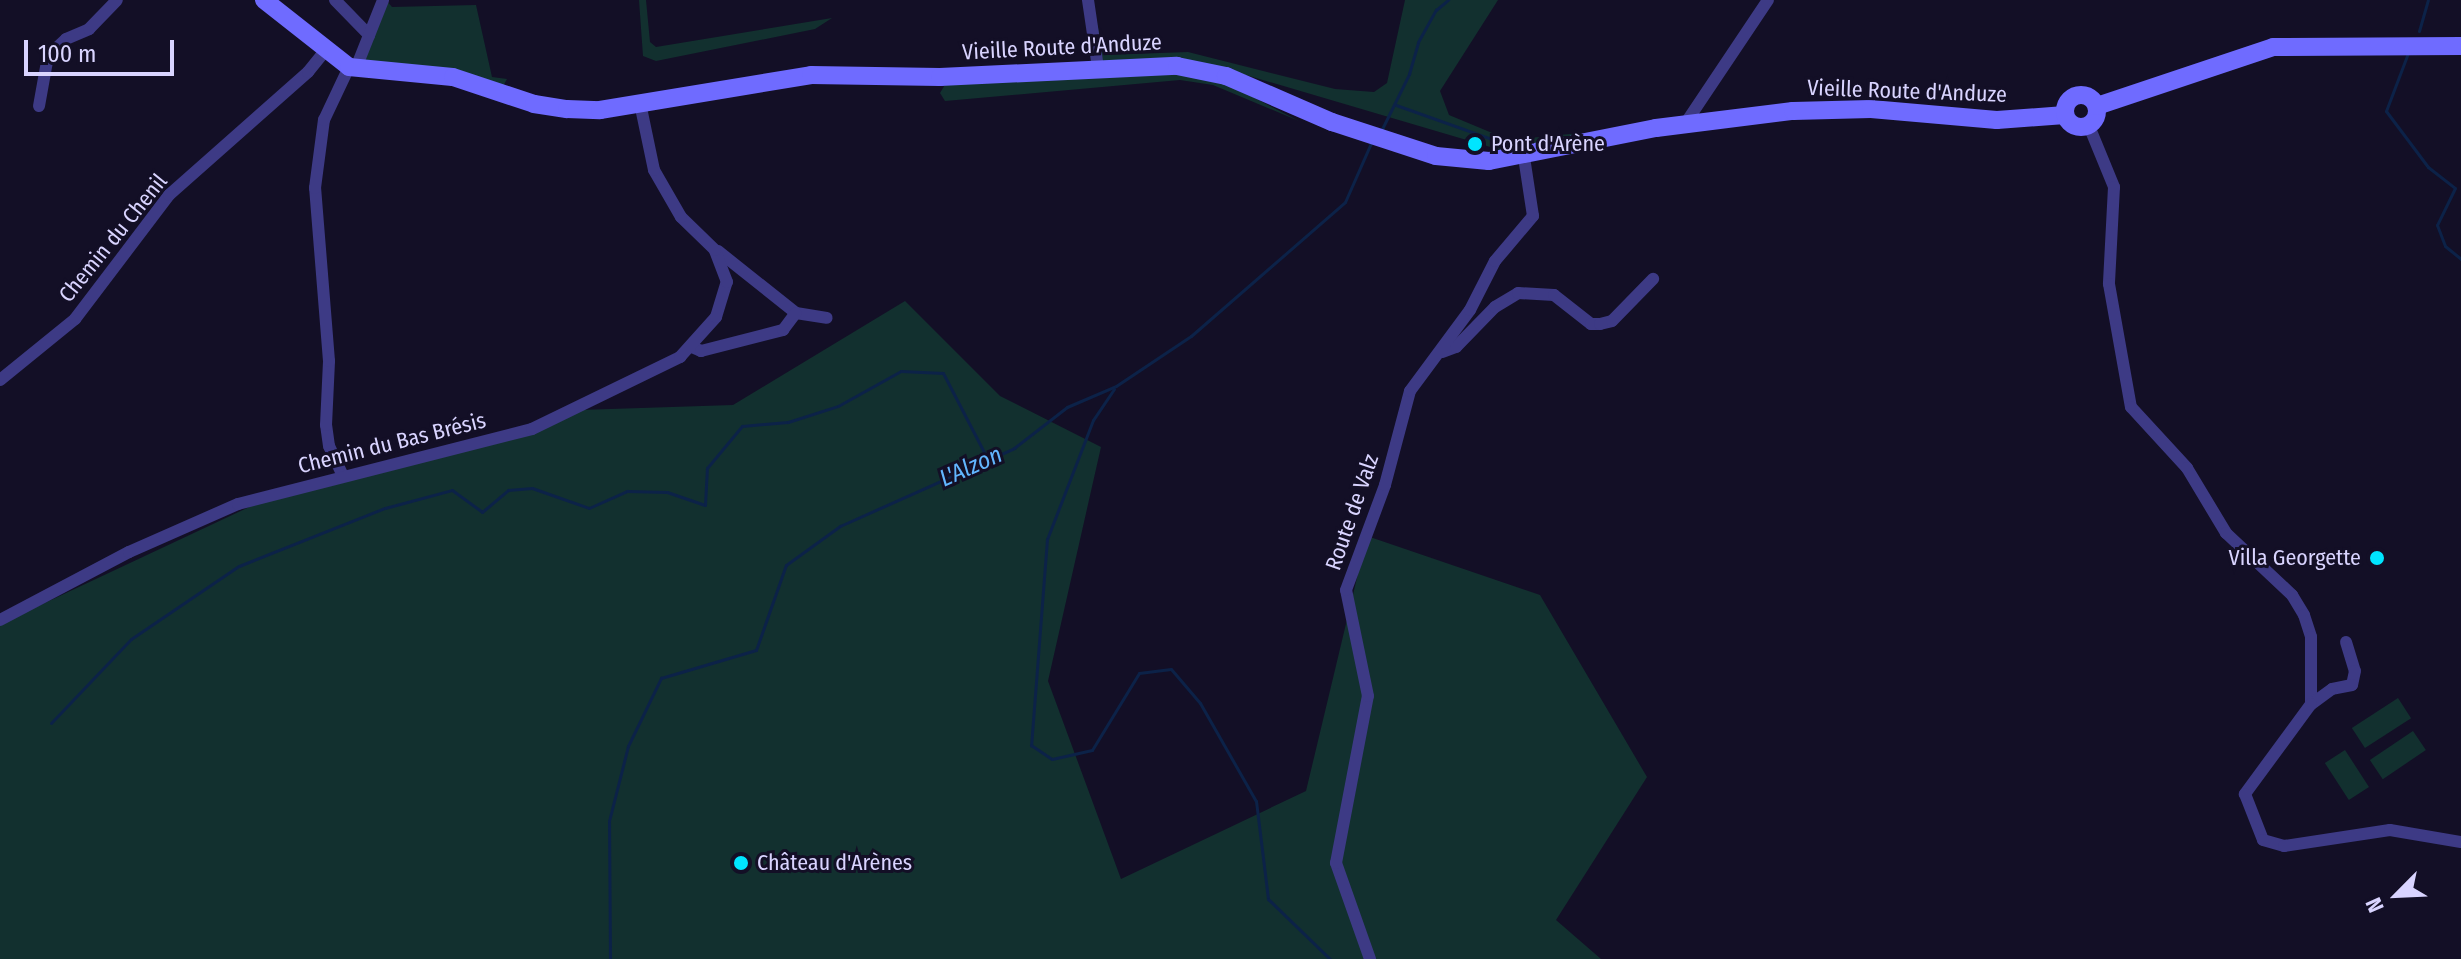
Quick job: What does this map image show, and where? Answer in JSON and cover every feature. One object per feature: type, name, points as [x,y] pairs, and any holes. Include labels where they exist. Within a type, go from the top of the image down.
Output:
[{"type":"street","points":[[39,106],[48,56],[66,39],[89,29],[117,0]]},
{"type":"street","name":"Vieille Route d'Anduze","points":[[264,0],[324,52],[352,67],[453,77],[534,104],[567,109],[640,103],[811,75],[940,77],[1177,66],[1226,76],[1332,122],[1436,156],[1489,161],[1524,157],[1685,124],[1832,110],[1997,120],[2065,115]]},
{"type":"street","points":[[335,0],[369,35]]},
{"type":"street","points":[[343,476],[329,446],[326,425],[329,361],[315,188],[324,120],[369,35],[383,0]]},
{"type":"street","points":[[1088,0],[1098,68]]},
{"type":"street","points":[[1685,124],[1768,0]]},
{"type":"street","points":[[2311,704],[2311,637],[2304,615],[2292,595],[2226,533],[2187,468],[2131,407],[2109,284],[2114,187],[2089,126],[2097,106],[2273,47],[2461,46]]},
{"type":"street","name":"Chemin du Chenil","points":[[0,380],[75,319],[169,195],[308,72],[324,52]]},
{"type":"street","points":[[2089,126],[2075,126],[2065,115],[2070,98],[2079,94],[2097,106]]},
{"type":"street","name":"Chemin du Bas Brésis","points":[[640,103],[645,148],[659,182],[681,217],[715,250],[796,313],[827,318]]},
{"type":"street","name":"Route de Valz","points":[[1370,959],[1336,863],[1368,696],[1346,590],[1385,485],[1403,407],[1442,352],[1495,261],[1529,225],[1534,206],[1524,157]]},
{"type":"street","name":"Chemin du Bas Brésis","points":[[0,620],[129,552],[238,504],[343,476],[371,473],[532,429],[659,368],[692,347],[724,300],[727,282],[715,250]]},
{"type":"street","points":[[1442,352],[1456,347],[1495,307],[1518,293],[1554,295],[1591,324],[1606,324],[1653,279]]},
{"type":"street","points":[[692,347],[701,351],[783,330],[796,313]]},
{"type":"street","points":[[2346,642],[2355,671],[2352,685],[2332,689],[2311,704],[2245,794],[2263,840],[2284,846],[2390,830],[2461,842]]},
{"type":"green space","points":[[386,0],[392,7],[476,5],[492,77],[507,79],[502,88],[364,63]]},
{"type":"green space","points":[[639,0],[646,0],[650,42],[656,47],[832,18],[815,29],[656,61],[643,56]]},
{"type":"green space","points":[[1405,0],[1498,0],[1440,91],[1449,115],[1509,140],[1580,133],[1579,138],[1514,154],[1229,70],[1097,63],[1095,16],[1105,55],[1188,52],[1335,89],[1374,92],[1387,83]]},
{"type":"green space","points":[[1172,71],[1226,83],[1299,121],[1213,85],[1180,80],[945,101],[940,93],[946,83]]},
{"type":"green space","points":[[905,301],[1000,396],[1101,447],[1048,681],[1121,879],[1306,791],[1367,536],[1540,595],[1647,777],[1556,920],[1601,959],[0,959],[0,624],[262,501],[580,410],[733,405]]},
{"type":"green space","points":[[2398,698],[2411,718],[2365,748],[2352,728]]},
{"type":"green space","points":[[2413,731],[2426,750],[2383,779],[2370,760]]},
{"type":"green space","points":[[2345,750],[2369,787],[2349,800],[2325,763]]},
{"type":"waterway","name":"L'Alzon","points":[[1381,131],[1409,74],[1418,42],[1436,10],[1448,0]]},
{"type":"waterway","points":[[2419,31],[2428,0]]},
{"type":"waterway","points":[[2408,53],[2386,111],[2428,167],[2455,188],[2437,225],[2445,246],[2461,259]]},
{"type":"waterway","points":[[1396,105],[1517,148]]},
{"type":"waterway","name":"L'Alzon","points":[[610,959],[609,821],[628,746],[661,678],[756,650],[786,565],[840,526],[1014,448],[1067,407],[1116,386],[1191,336],[1345,202],[1371,143]]},
{"type":"waterway","points":[[51,723],[131,639],[239,566],[385,508],[452,490],[482,512],[508,490],[532,488],[589,508],[627,491],[667,492],[705,505],[707,468],[742,426],[788,422],[838,406],[901,371],[943,373],[987,458]]},
{"type":"waterway","points":[[1114,389],[1093,420],[1047,539],[1031,745],[1052,759],[1092,750],[1139,673],[1171,669],[1200,703],[1256,801],[1268,899],[1330,959]]},
{"type":"place","name":"Pont d'Arène","points":[[1475,144]]},
{"type":"place","name":"Villa Georgette","points":[[2377,558]]},
{"type":"place","name":"Château d'Arènes","points":[[741,863]]}]
